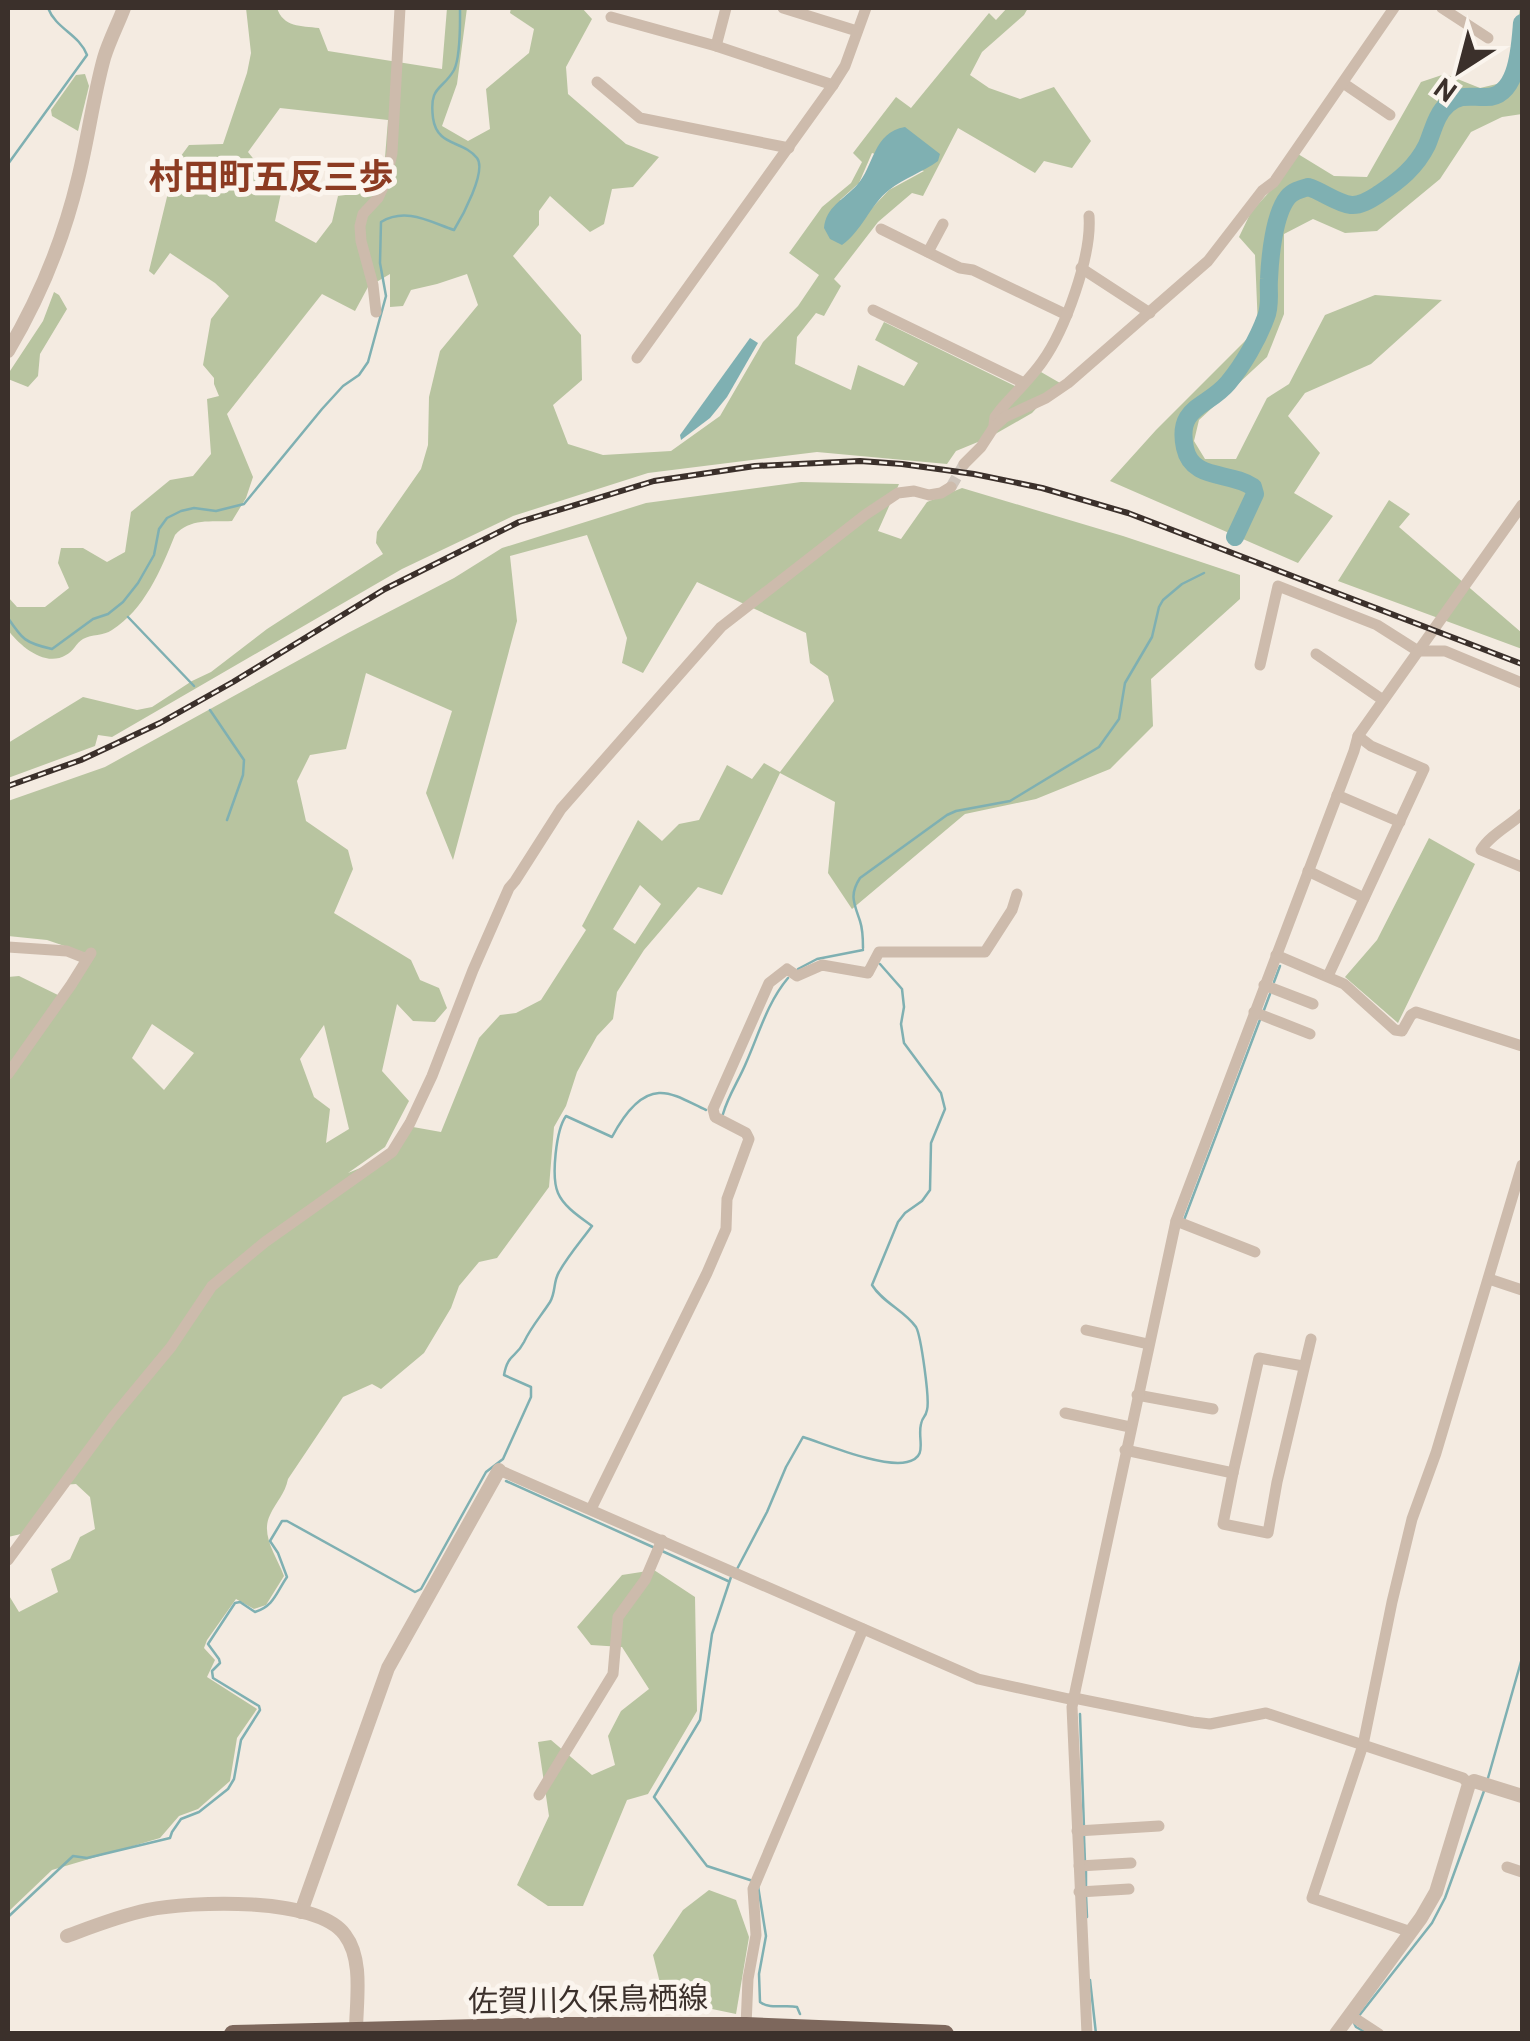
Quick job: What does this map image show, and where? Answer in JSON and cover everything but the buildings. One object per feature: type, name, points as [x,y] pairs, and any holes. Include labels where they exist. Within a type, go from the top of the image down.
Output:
[{"type":"main road","name":"佐賀川久保鳥栖線","points":[[233,2034],[564,2026],[746,2026],[944,2034]]},
{"type":"street","points":[[8,351],[38,296],[66,224],[93,101],[124,8]]},
{"type":"street","points":[[376,312],[360,226],[363,214],[378,198],[386,181],[392,153],[400,8]]},
{"type":"street","points":[[716,46],[726,8]]},
{"type":"street","points":[[784,8],[857,31]]},
{"type":"street","points":[[637,358],[834,85],[866,8]]},
{"type":"street","points":[[964,464],[1005,417],[1068,383],[1218,249],[1262,191],[1274,182],[1394,8]]},
{"type":"street","points":[[1442,8],[1488,38]]},
{"type":"street","points":[[611,17],[834,85]]},
{"type":"street","points":[[597,82],[640,118],[789,148]]},
{"type":"street","points":[[1343,82],[1390,115]]},
{"type":"street","points":[[994,427],[1000,409],[1040,364],[1067,315],[1081,268],[1089,216]]},
{"type":"street","points":[[928,252],[943,224]]},
{"type":"street","points":[[882,229],[1067,315]]},
{"type":"street","points":[[1081,268],[1150,313]]},
{"type":"street","points":[[873,310],[1024,384]]},
{"type":"street","points":[[8,1560],[113,1417],[171,1348],[212,1286],[265,1242],[392,1152],[432,1076],[472,970],[509,888],[562,809],[690,661],[721,627],[865,514],[898,493],[914,491],[929,495],[951,487]]},
{"type":"street","points":[[1087,2034],[1084,1831],[1074,1698],[1176,1221],[1358,736],[1522,506]]},
{"type":"street","points":[[1260,665],[1278,586],[1377,625],[1418,651],[1445,651],[1522,682]]},
{"type":"street","points":[[1316,654],[1382,700]]},
{"type":"street","points":[[1328,976],[1424,769],[1371,746],[1358,736]]},
{"type":"street","points":[[1337,795],[1400,822]]},
{"type":"street","points":[[1522,814],[1486,840],[1481,850],[1522,867]]},
{"type":"street","points":[[1308,872],[1364,898]]},
{"type":"street","points":[[591,1509],[726,1229],[728,1199],[749,1139],[746,1133],[714,1113],[769,983],[792,972],[822,966],[868,973],[875,958],[985,952],[1018,894]]},
{"type":"street","points":[[8,946],[89,956],[8,1074]]},
{"type":"street","points":[[1276,954],[1344,984],[1395,1030],[1402,1031],[1416,1012],[1522,1046]]},
{"type":"street","points":[[1264,985],[1313,1004]]},
{"type":"street","points":[[1254,1012],[1310,1034]]},
{"type":"street","points":[[1411,1932],[1312,1898],[1363,1745],[1412,1519],[1436,1454],[1522,1166]]},
{"type":"street","points":[[1176,1221],[1255,1252]]},
{"type":"street","points":[[1488,1279],[1522,1290]]},
{"type":"street","points":[[1086,1330],[1148,1344]]},
{"type":"street","points":[[1303,1366],[1258,1358],[1223,1524],[1268,1533],[1311,1339]]},
{"type":"street","points":[[1137,1395],[1213,1410]]},
{"type":"street","points":[[1065,1413],[1130,1426]]},
{"type":"street","points":[[1125,1450],[1234,1473]]},
{"type":"street","points":[[301,1912],[388,1668],[499,1470],[990,1682],[1210,1724],[1266,1713],[1522,1796]]},
{"type":"street","points":[[539,1795],[613,1674],[618,1617],[645,1580],[662,1540]]},
{"type":"street","points":[[746,2026],[748,1979],[756,1935],[755,1884],[864,1629]]},
{"type":"street","points":[[1336,2034],[1355,2018],[1436,1892],[1480,1785]]},
{"type":"street","points":[[1084,1831],[1159,1826]]},
{"type":"street","points":[[1084,1866],[1131,1863]]},
{"type":"street","points":[[1507,1867],[1522,1872]]},
{"type":"street","points":[[1086,1892],[1130,1889]]},
{"type":"street","points":[[67,1936],[113,1918],[196,1903],[265,1905],[328,1920],[343,1931],[352,1946],[356,1964],[356,2032]]},
{"type":"street","points":[[1355,2018],[1379,2034]]},
{"type":"green space","points":[[246,8],[277,8],[288,22],[319,28],[328,51],[442,69],[447,8],[467,8],[457,84],[442,126],[468,141],[490,129],[486,89],[529,53],[534,29],[510,13],[511,8],[582,8],[592,19],[566,67],[568,94],[626,144],[659,157],[633,187],[612,189],[604,224],[590,232],[550,196],[539,211],[539,225],[513,256],[581,335],[582,380],[553,405],[568,444],[603,455],[671,451],[720,416],[763,342],[798,306],[819,275],[789,253],[822,207],[851,183],[862,162],[853,153],[896,97],[911,108],[989,13],[996,20],[1007,8],[1028,8],[982,52],[970,75],[989,88],[1020,99],[1054,87],[1091,141],[1072,168],[1044,161],[1035,173],[958,128],[923,196],[912,193],[878,222],[834,279],[841,286],[824,316],[816,313],[797,337],[795,364],[851,390],[858,365],[904,386],[918,363],[875,340],[884,322],[1023,390],[1041,372],[1060,383],[1032,413],[956,451],[947,464],[817,452],[648,473],[513,516],[402,569],[112,737],[98,735],[95,746],[8,778],[8,743],[83,697],[137,710],[152,707],[211,672],[267,629],[383,554],[376,543],[377,532],[421,469],[428,445],[429,397],[440,351],[478,305],[467,274],[411,290],[403,306],[390,307],[390,274],[368,287],[355,311],[322,294],[227,414],[253,477],[232,521],[201,522],[181,530],[133,612],[109,632],[83,639],[66,655],[41,657],[13,636],[8,630],[8,597],[17,607],[45,607],[69,588],[58,563],[61,548],[83,548],[107,562],[125,552],[131,512],[170,480],[193,476],[211,454],[207,399],[219,396],[214,378],[203,365],[211,319],[229,296],[170,253],[154,275],[149,271],[175,164],[189,145],[223,144],[251,53]],"holes":[[[280,108],[388,120],[384,170],[368,192],[338,196],[332,222],[316,243],[275,221],[281,193],[248,152]],[[872,153],[924,171],[889,190],[870,210],[840,200],[859,183]]]},
{"type":"green space","points":[[1520,8],[1522,114],[1502,117],[1471,132],[1440,179],[1377,231],[1345,233],[1313,219],[1284,234],[1284,314],[1267,357],[1199,420],[1194,441],[1205,459],[1236,459],[1267,398],[1289,384],[1325,315],[1375,295],[1442,300],[1371,364],[1305,393],[1288,416],[1320,453],[1294,493],[1333,516],[1298,563],[1110,481],[1258,328],[1255,255],[1239,237],[1251,212],[1298,154],[1334,176],[1367,177],[1421,82],[1445,74],[1480,88],[1501,83],[1513,55]]},
{"type":"green space","points":[[85,74],[89,86],[78,131],[52,116],[51,110],[76,75]]},
{"type":"green space","points":[[54,292],[67,309],[40,354],[38,376],[28,387],[8,379],[8,374],[43,321]]},
{"type":"green space","points":[[801,482],[899,484],[878,531],[901,539],[927,502],[962,488],[1240,575],[1240,599],[1151,679],[1153,726],[1110,769],[1036,799],[965,814],[852,909],[828,873],[835,802],[780,773],[722,895],[698,887],[644,950],[617,992],[613,1019],[597,1036],[577,1072],[554,1127],[549,1187],[497,1258],[479,1262],[459,1286],[451,1308],[424,1353],[381,1389],[372,1384],[343,1397],[288,1479],[267,1523],[271,1546],[284,1576],[266,1605],[254,1609],[236,1599],[204,1648],[215,1660],[207,1677],[257,1709],[237,1738],[230,1781],[198,1809],[179,1816],[160,1838],[52,1870],[8,1912],[8,1594],[19,1612],[58,1592],[51,1569],[70,1559],[80,1537],[95,1529],[90,1497],[76,1484],[61,1485],[21,1534],[8,1537],[8,977],[19,976],[60,996],[85,953],[47,940],[8,936],[8,801],[105,767],[454,578],[502,548],[646,503]],"holes":[[[587,535],[627,638],[622,663],[643,673],[697,582],[806,633],[810,663],[828,676],[834,701],[780,772],[764,763],[752,779],[727,765],[699,820],[679,824],[662,841],[638,820],[582,926],[586,930],[541,1000],[516,1013],[500,1015],[479,1038],[441,1132],[413,1127],[397,1153],[348,1173],[385,1147],[409,1101],[382,1071],[397,1004],[413,1021],[435,1022],[447,1008],[439,988],[420,980],[411,960],[334,913],[353,869],[348,850],[306,821],[297,781],[310,755],[346,749],[366,673],[452,711],[426,793],[453,860],[517,621],[510,556]],[[640,885],[661,904],[635,944],[613,929]],[[152,1024],[194,1053],[164,1090],[132,1058]],[[324,1025],[349,1129],[326,1143],[330,1109],[314,1097],[300,1059]]]},
{"type":"green space","points":[[1389,500],[1410,514],[1399,527],[1522,633],[1522,649],[1338,581]]},
{"type":"green space","points":[[1429,838],[1475,864],[1398,1023],[1345,977],[1377,940]]},
{"type":"green space","points":[[654,1570],[695,1597],[697,1711],[648,1794],[627,1800],[583,1906],[548,1906],[517,1885],[549,1816],[538,1742],[551,1740],[592,1775],[615,1765],[608,1736],[621,1711],[649,1689],[622,1647],[591,1645],[577,1627],[622,1575]]},
{"type":"green space","points":[[709,1890],[736,1900],[749,1937],[736,2014],[664,1999],[653,1955],[683,1910]]},
{"type":"water","points":[[905,127],[940,154],[938,161],[889,190],[842,245],[830,239],[824,228],[832,209],[863,178],[886,136]]},
{"type":"water","points":[[750,338],[758,343],[727,397],[710,418],[681,440],[680,435]]},
{"type":"waterway","points":[[8,164],[87,55],[48,8]]},
{"type":"waterway","points":[[8,618],[25,639],[52,649],[93,619],[108,614],[138,583],[154,555],[159,529],[167,518],[194,508],[216,511],[244,504],[322,409],[359,375],[368,362],[386,296],[380,263],[381,222],[409,216],[454,230],[479,173],[477,158],[445,139],[433,118],[435,94],[456,64],[460,8]]},
{"type":"waterway","points":[[1235,537],[1255,494],[1253,487],[1195,466],[1185,448],[1183,434],[1189,416],[1220,391],[1245,360],[1263,325],[1274,236],[1283,205],[1292,193],[1308,187],[1351,205],[1373,198],[1394,184],[1418,160],[1448,104],[1461,97],[1484,97],[1504,90],[1515,70],[1522,23]]},
{"type":"waterway","points":[[863,948],[854,899],[860,878],[947,815],[1010,801],[1099,747],[1119,719],[1125,683],[1152,637],[1163,600],[1204,573]]},
{"type":"waterway","points":[[128,617],[194,686]]},
{"type":"waterway","points":[[210,710],[244,760],[243,775],[227,820]]},
{"type":"waterway","points":[[798,969],[817,959],[863,950]]},
{"type":"waterway","points":[[736,1571],[803,1437],[884,1462],[907,1462],[920,1452],[921,1424],[928,1404],[918,1333],[911,1321],[872,1285],[898,1222],[930,1190],[931,1143],[945,1109],[941,1093],[904,1043],[902,989],[880,964]]},
{"type":"waterway","points":[[1274,982],[1280,966]]},
{"type":"waterway","points":[[723,1114],[769,1008],[788,978]]},
{"type":"waterway","points":[[1264,1010],[1270,994]]},
{"type":"waterway","points":[[1184,1220],[1261,1017]]},
{"type":"waterway","points":[[8,1917],[73,1856],[87,1858],[170,1838],[181,1819],[199,1812],[228,1789],[234,1779],[241,1740],[260,1710],[213,1678],[212,1671],[220,1663],[208,1644],[235,1603],[255,1612],[274,1598],[287,1577],[270,1541],[282,1521],[415,1592],[421,1589],[486,1472],[503,1459],[531,1397],[531,1387],[504,1375],[506,1368],[550,1302],[563,1266],[592,1226],[564,1203],[556,1186],[557,1142],[566,1116],[612,1137],[631,1109],[651,1094],[671,1094],[706,1110]]},
{"type":"waterway","points":[[506,1481],[655,1548]]},
{"type":"waterway","points":[[662,1551],[728,1581]]},
{"type":"waterway","points":[[731,1577],[712,1634],[700,1720],[654,1797],[707,1866],[753,1881]]},
{"type":"waterway","points":[[1488,1778],[1522,1658]]},
{"type":"waterway","points":[[1080,1714],[1084,1828]]},
{"type":"waterway","points":[[1358,2017],[1432,1923],[1484,1791]]},
{"type":"waterway","points":[[1084,1836],[1085,1863]]},
{"type":"waterway","points":[[1086,1870],[1086,1887]]},
{"type":"waterway","points":[[758,1886],[766,1936],[759,1974],[760,2002],[797,2007],[800,2014]]},
{"type":"waterway","points":[[1086,1895],[1087,1917]]},
{"type":"waterway","points":[[1090,1980],[1096,2034]]},
{"type":"waterway","points":[[1354,2023],[1367,2033]]},
{"type":"tunnel","points":[[951,487],[964,464]]},
{"type":"railway","points":[[8,786],[81,760],[160,723],[385,589],[519,522],[654,481],[755,466],[860,461],[902,464],[1042,488],[1128,513],[1522,664]]},
{"type":"district","name":"村田町五反三歩","points":[[271,177]]}]
